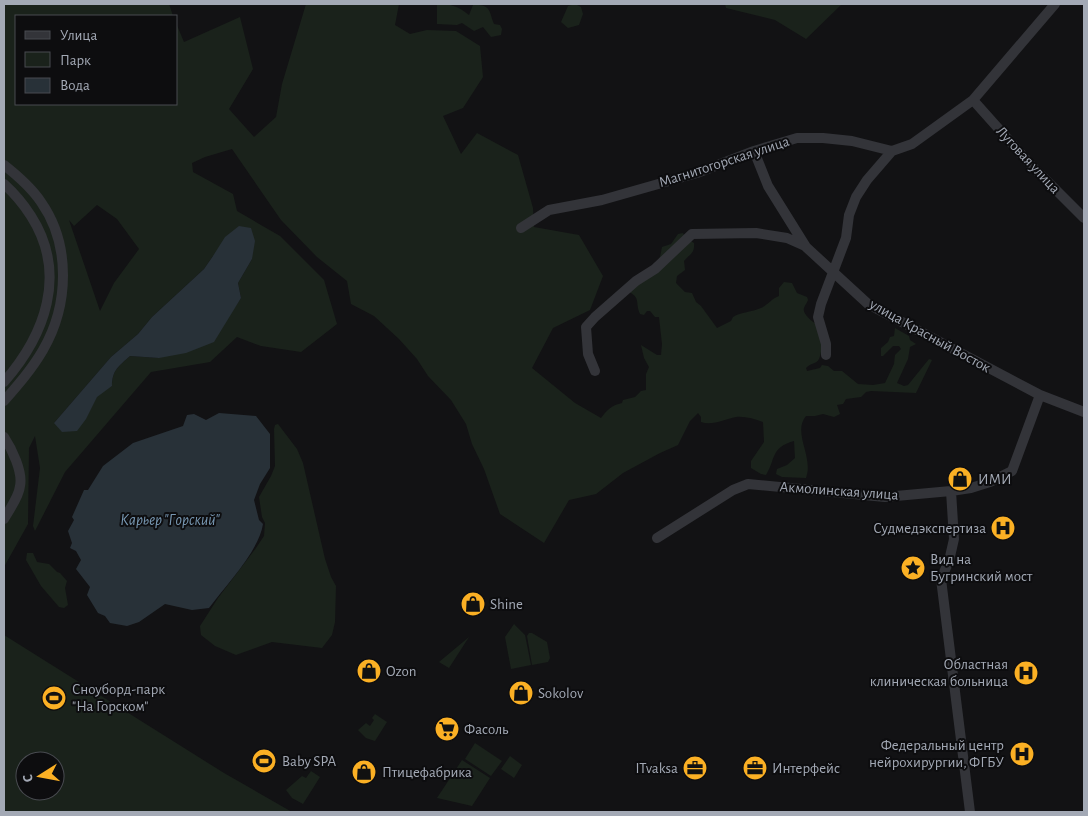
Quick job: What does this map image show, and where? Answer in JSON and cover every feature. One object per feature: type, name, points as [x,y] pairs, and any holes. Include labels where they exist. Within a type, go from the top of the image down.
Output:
[{"type":"street","points":[[826,355],[826,344],[818,317],[821,304],[846,238],[849,214],[856,197],[867,180],[892,151],[912,144],[973,100],[1055,4]]},
{"type":"street","name":"Луговая улица","points":[[973,100],[1030,164],[1084,218]]},
{"type":"street","name":"Магнитогорская улица","points":[[521,228],[549,210],[602,200],[697,173],[754,151],[797,138],[852,141],[892,151]]},
{"type":"street","name":"улица Красный Восток","points":[[754,151],[768,186],[806,247],[868,304],[1040,395],[1084,412]]},
{"type":"street","points":[[4,165],[26,182],[42,202],[57,235],[63,261],[64,287],[59,311],[44,348],[27,374],[4,401]]},
{"type":"street","points":[[4,184],[25,207],[37,225],[50,262],[46,308],[32,344],[17,367],[4,382]]},
{"type":"street","points":[[595,371],[588,354],[586,326],[636,281],[655,269],[692,234],[756,233],[787,238],[806,247]]},
{"type":"street","points":[[17,367],[27,374]]},
{"type":"street","name":"Акмолинская улица","points":[[657,538],[733,490],[748,484],[885,497],[951,492],[990,482],[1012,471],[1040,395]]},
{"type":"street","points":[[4,439],[18,468],[20,486],[4,519]]},
{"type":"street","points":[[951,492],[954,539],[949,561],[941,579],[970,812]]},
{"type":"green space","points":[[4,4],[169,4],[173,15],[15,15],[15,105],[178,105],[178,28],[184,42],[240,17],[253,69],[229,109],[254,137],[276,117],[282,84],[306,4],[399,4],[395,25],[410,34],[427,30],[456,31],[480,46],[483,77],[463,108],[443,116],[461,154],[477,133],[518,155],[533,208],[534,227],[579,235],[603,276],[590,310],[553,328],[532,368],[575,403],[601,418],[610,408],[646,390],[646,374],[649,367],[644,358],[641,345],[657,355],[661,355],[662,344],[659,317],[655,317],[650,311],[647,311],[644,315],[640,314],[635,296],[629,292],[655,264],[660,257],[662,247],[671,244],[678,234],[683,233],[685,237],[694,243],[694,249],[684,261],[685,270],[677,276],[676,283],[685,292],[692,293],[696,302],[717,328],[731,321],[736,315],[763,307],[779,296],[779,288],[784,282],[792,283],[797,293],[807,297],[808,300],[804,312],[816,324],[823,348],[818,361],[808,366],[806,368],[807,371],[820,368],[822,365],[828,366],[834,371],[842,371],[858,384],[873,385],[885,383],[894,364],[895,355],[901,349],[899,346],[893,346],[881,356],[881,348],[888,342],[890,337],[894,336],[895,328],[909,336],[910,340],[916,344],[910,347],[908,359],[897,383],[904,386],[908,385],[929,359],[932,360],[916,393],[866,392],[861,397],[846,399],[843,404],[837,405],[840,414],[834,417],[823,414],[806,416],[801,430],[808,470],[806,478],[782,477],[776,474],[777,469],[787,465],[795,458],[794,441],[777,451],[766,475],[751,468],[751,461],[764,442],[763,422],[739,417],[714,423],[705,423],[701,422],[701,417],[698,413],[690,421],[678,445],[623,473],[596,494],[569,500],[544,543],[500,514],[466,424],[451,400],[428,376],[417,359],[399,339],[374,316],[351,304],[347,281],[317,257],[281,220],[232,149],[192,163],[193,172],[233,194],[237,211],[280,236],[324,280],[337,324],[301,352],[261,346],[237,337],[210,362],[151,372],[65,472],[35,531],[33,526],[40,468],[35,436],[29,448],[28,524],[4,567]],"holes":[[[97,205],[117,219],[139,249],[114,283],[100,311],[69,220],[74,226]],[[213,256],[252,259],[238,283],[241,298],[235,307],[159,358],[130,356],[115,372],[112,386],[54,423],[111,357],[138,334],[152,317],[204,269]]]},
{"type":"green space","points":[[437,4],[454,6],[469,15],[473,5],[486,7],[494,24],[500,25],[502,29],[501,35],[491,37],[483,27],[474,31],[462,23],[457,25],[437,24]]},
{"type":"green space","points":[[575,4],[581,7],[583,14],[579,25],[568,28],[561,22],[568,6]]},
{"type":"green space","points":[[725,4],[842,4],[806,39],[775,20],[726,8]]},
{"type":"green space","points":[[278,424],[297,449],[303,463],[325,559],[336,586],[335,622],[332,635],[322,648],[272,642],[236,655],[215,646],[201,635],[200,626],[218,598],[264,536],[265,523],[262,517],[259,497],[275,466],[274,429],[275,425]]},
{"type":"green space","points":[[27,553],[33,553],[37,562],[49,564],[67,581],[65,588],[68,605],[64,608],[59,607],[41,586],[26,560]]},
{"type":"green space","points":[[514,624],[525,635],[531,665],[511,669],[505,637]]},
{"type":"green space","points":[[529,633],[547,642],[550,658],[548,662],[532,665],[527,636]]},
{"type":"green space","name":"Сноуборд-парк \"На Горском\"","points":[[4,635],[224,773],[292,812],[4,812]]},
{"type":"green space","points":[[469,637],[449,668],[439,662]]},
{"type":"green space","points":[[375,714],[387,722],[375,741],[366,738],[358,730],[366,723],[370,726]]},
{"type":"green space","points":[[475,743],[502,761],[491,776],[465,759]]},
{"type":"green space","points":[[510,756],[522,765],[514,778],[501,769]]},
{"type":"green space","points":[[462,760],[490,778],[472,806],[437,798]]},
{"type":"green space","points":[[311,771],[320,777],[303,804],[292,798],[286,790],[302,776],[306,778]]},
{"type":"water","points":[[239,226],[251,228],[255,241],[252,259],[238,283],[241,298],[214,342],[186,353],[159,358],[130,356],[117,369],[113,376],[112,386],[97,397],[86,419],[77,431],[62,432],[54,423],[111,357],[138,334],[152,317],[204,269],[225,237]]},
{"type":"water","name":"Карьер \"Горский\"","points":[[219,413],[256,416],[270,434],[270,468],[260,484],[254,500],[259,520],[263,524],[255,545],[241,568],[209,608],[192,610],[165,604],[139,622],[127,626],[110,623],[105,616],[98,613],[87,595],[90,587],[76,569],[81,560],[76,551],[70,548],[72,543],[68,531],[74,520],[72,517],[84,490],[88,490],[103,466],[133,443],[183,426],[187,415],[194,414],[206,420]]},
{"type":"place","name":"ИМИ","points":[[960,479]]},
{"type":"place","name":"Судмедэкспертиза","points":[[1003,528]]},
{"type":"place","name":"Вид на Бугринский мост","points":[[913,568]]},
{"type":"place","name":"Shine","points":[[473,604]]},
{"type":"place","name":"Ozon","points":[[369,671]]},
{"type":"place","name":"Областная клиническая больница","points":[[1026,673]]},
{"type":"place","name":"Sokolov","points":[[521,693]]},
{"type":"place","name":"Сноуборд-парк \"На Горском\"","points":[[54,698]]},
{"type":"place","name":"Фасоль","points":[[447,729]]},
{"type":"place","name":"Федеральный центр нейрохирургии, ФГБУ","points":[[1022,754]]},
{"type":"place","name":"Baby SPA","points":[[264,761]]},
{"type":"place","name":"ITvaksa","points":[[695,768]]},
{"type":"place","name":"Интерфейс","points":[[755,768]]},
{"type":"place","name":"Птицефабрика","points":[[364,772]]}]
